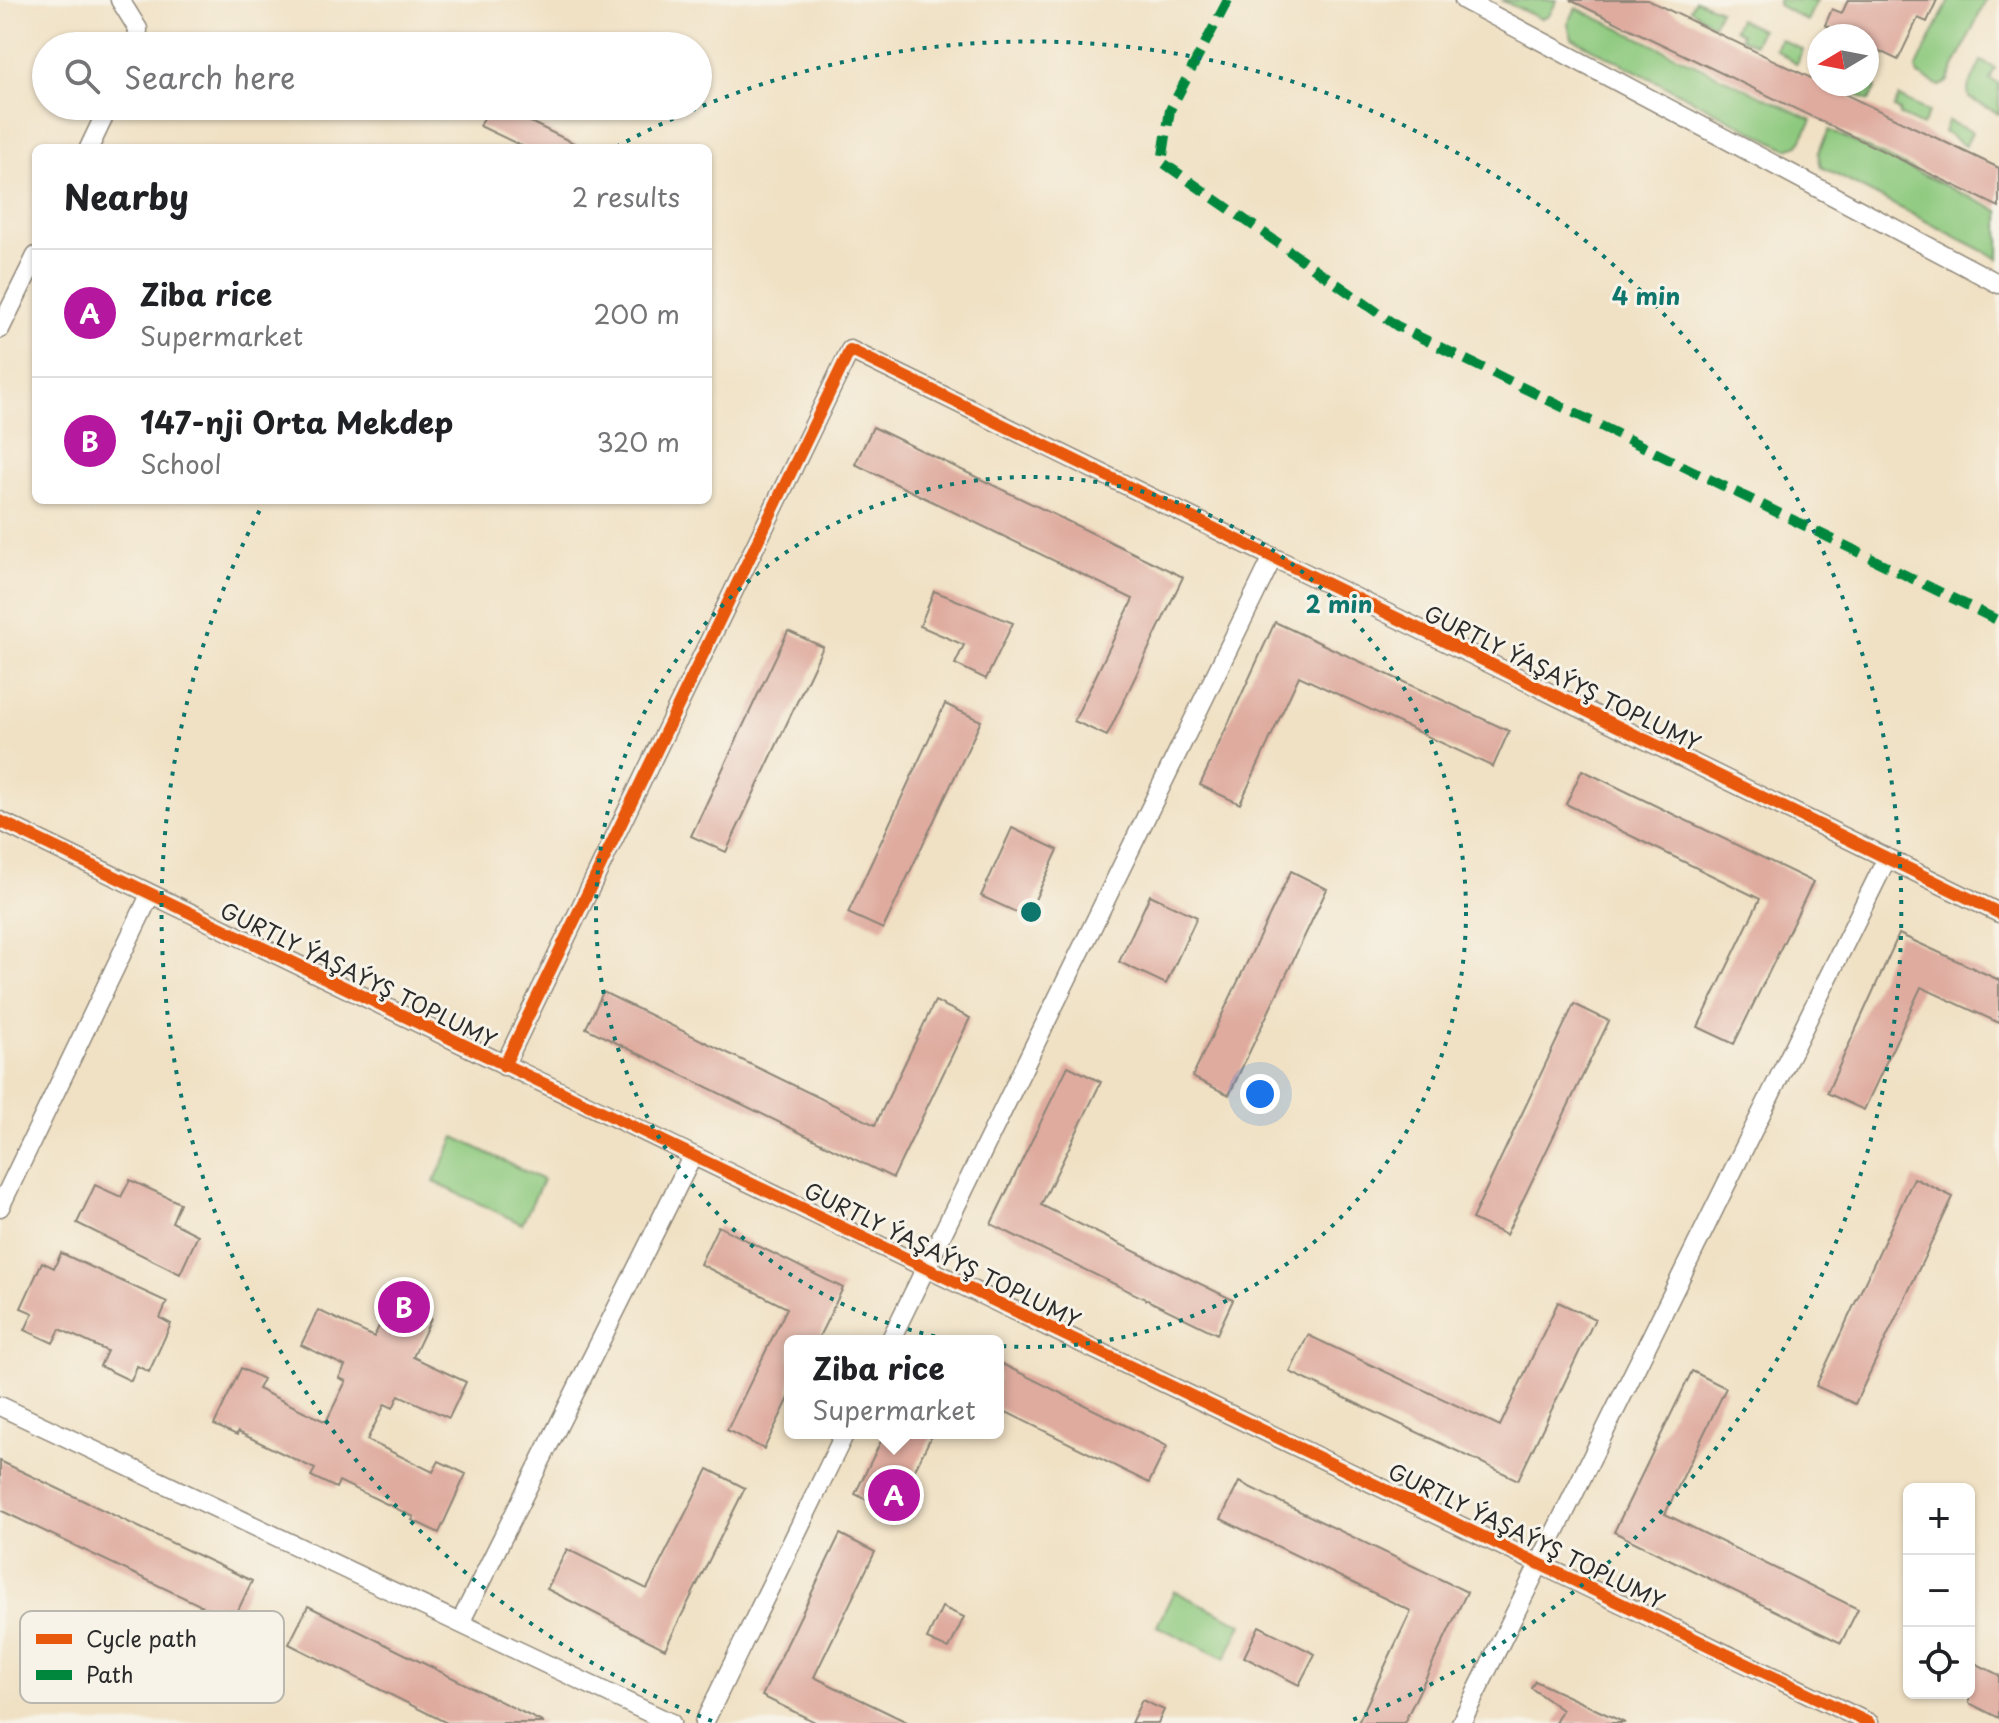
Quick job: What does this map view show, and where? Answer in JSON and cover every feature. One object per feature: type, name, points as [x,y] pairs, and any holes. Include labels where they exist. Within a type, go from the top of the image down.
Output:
[{"type":"street","points":[[120,0],[138,32]]},
{"type":"street","points":[[1464,0],[1999,284]]},
{"type":"street","points":[[91,144],[102,120]]},
{"type":"street","points":[[0,329],[32,264]]},
{"type":"street","name":"GURTLY ÝAŞAÝYŞ TOPLUMY","points":[[504,1066],[850,350],[1999,913]]},
{"type":"street","points":[[893,1335],[1273,557]]},
{"type":"street","name":"GURTLY ÝAŞAÝYŞ TOPLUMY","points":[[0,821],[1869,1723]]},
{"type":"street","name":"GURTLY ÝAŞAÝYŞ TOPLUMY","points":[[1461,1723],[1887,858]]},
{"type":"street","points":[[0,1207],[150,895]]},
{"type":"street","points":[[460,1623],[692,1157]]},
{"type":"street","points":[[0,1406],[671,1723]]},
{"type":"street","points":[[704,1723],[842,1439]]},
{"type":"green space","points":[[1501,0],[1557,0],[1549,16],[1541,19]]},
{"type":"green space","points":[[1695,0],[1720,10],[1713,25],[1690,9]]},
{"type":"green space","points":[[1778,0],[1817,0],[1807,21],[1778,5]]},
{"type":"green space","points":[[1949,0],[1986,0],[1947,82],[1940,86],[1918,75],[1916,69]]},
{"type":"green space","points":[[1576,8],[1812,120],[1799,145],[1787,149],[1572,38],[1568,24]]},
{"type":"green space","points":[[1739,19],[1761,30],[1754,44],[1740,38],[1742,34],[1734,29]]},
{"type":"green space","points":[[1780,39],[1803,50],[1796,64],[1775,49]]},
{"type":"green space","points":[[1981,61],[1995,68],[1990,79],[1999,84],[1999,114],[1969,98],[1968,89]]},
{"type":"green space","points":[[1899,97],[1929,112],[1922,126],[1899,115],[1900,111],[1894,108]]},
{"type":"green space","points":[[1948,121],[1972,132],[1965,146],[1944,132]]},
{"type":"green space","points":[[1829,130],[1999,211],[1999,259],[1821,167],[1818,153]]},
{"type":"green space","points":[[455,1137],[543,1180],[522,1224],[434,1182]]},
{"type":"green space","points":[[1174,1591],[1242,1624],[1225,1659],[1157,1626]]},
{"type":"building","points":[[1570,0],[1648,0],[1807,76],[1807,96],[1849,96],[1999,168],[1999,207]]},
{"type":"building","points":[[1848,0],[1937,0],[1927,22],[1918,18],[1898,60],[1879,51],[1879,24],[1825,24],[1832,9],[1842,13]]},
{"type":"building","points":[[483,120],[526,120],[576,144],[518,144],[480,126]]},
{"type":"building","points":[[873,427],[1183,577],[1107,736],[1074,721],[1133,599],[855,464]]},
{"type":"building","points":[[934,591],[1013,623],[986,679],[955,664],[964,645],[920,626]]},
{"type":"building","points":[[1275,622],[1509,731],[1493,767],[1299,676],[1240,804],[1200,785]]},
{"type":"building","points":[[788,631],[823,647],[726,852],[691,836]]},
{"type":"building","points":[[945,704],[981,721],[883,929],[848,913]]},
{"type":"building","points":[[1582,770],[1813,882],[1734,1044],[1698,1027],[1760,899],[1566,804]]},
{"type":"building","points":[[1012,828],[1058,850],[1027,917],[981,896]]},
{"type":"building","points":[[1291,871],[1327,889],[1229,1095],[1192,1077]]},
{"type":"building","points":[[1150,895],[1197,917],[1166,984],[1119,962]]},
{"type":"building","points":[[1899,934],[1999,980],[1999,1023],[1921,987],[1864,1110],[1827,1093]]},
{"type":"building","points":[[603,992],[875,1125],[935,1001],[970,1018],[893,1178],[586,1028]]},
{"type":"building","points":[[1574,1004],[1609,1021],[1506,1235],[1472,1219]]},
{"type":"building","points":[[1068,1066],[1101,1082],[1041,1205],[1233,1300],[1217,1334],[991,1224]]},
{"type":"building","points":[[1914,1178],[1953,1197],[1855,1404],[1816,1386]]},
{"type":"building","points":[[130,1180],[180,1203],[172,1222],[198,1235],[180,1274],[77,1223],[95,1185],[121,1197]]},
{"type":"building","points":[[718,1226],[843,1288],[820,1335],[784,1335],[784,1408],[764,1449],[727,1430],[787,1308],[700,1264]]},
{"type":"building","points":[[61,1253],[167,1302],[160,1318],[171,1324],[149,1372],[137,1366],[131,1381],[100,1366],[107,1351],[60,1329],[53,1343],[25,1330],[33,1313],[21,1308],[42,1262],[54,1268]]},
{"type":"building","points":[[391,1300],[431,1319],[413,1357],[466,1382],[449,1418],[399,1395],[393,1408],[385,1404],[367,1440],[433,1472],[439,1461],[466,1474],[439,1533],[412,1520],[414,1517],[339,1481],[336,1488],[311,1476],[315,1469],[238,1432],[237,1435],[214,1425],[241,1368],[263,1379],[258,1389],[326,1422],[346,1381],[339,1378],[345,1366],[301,1345],[318,1310],[374,1337]]},
{"type":"building","points":[[1558,1302],[1595,1319],[1518,1480],[1290,1372],[1308,1335],[1500,1426]]},
{"type":"building","points":[[1004,1365],[1167,1446],[1149,1483],[1004,1411]]},
{"type":"building","points":[[1692,1371],[1726,1388],[1665,1514],[1858,1609],[1841,1643],[1614,1532]]},
{"type":"building","points":[[882,1439],[930,1439],[893,1513],[855,1494]]},
{"type":"building","points":[[0,1461],[252,1581],[238,1611],[212,1611],[0,1510]]},
{"type":"building","points":[[708,1469],[745,1488],[665,1649],[547,1589],[567,1549],[647,1589]]},
{"type":"building","points":[[1239,1482],[1467,1592],[1404,1723],[1358,1723],[1411,1611],[1221,1519]]},
{"type":"building","points":[[840,1534],[875,1552],[814,1677],[909,1723],[817,1723],[762,1696]]},
{"type":"building","points":[[308,1606],[544,1723],[447,1723],[289,1644]]},
{"type":"building","points":[[942,1607],[964,1617],[949,1649],[927,1639]]},
{"type":"building","points":[[1259,1626],[1315,1654],[1299,1685],[1244,1657]]},
{"type":"building","points":[[1975,1663],[1999,1675],[1999,1718],[1969,1703],[1969,1699],[1975,1699]]},
{"type":"building","points":[[1535,1681],[1625,1723],[1555,1723],[1562,1710],[1531,1688]]},
{"type":"building","points":[[1142,1700],[1164,1710],[1158,1723],[1131,1723]]},
{"type":"marked path","points":[[1228,0],[1170,110],[1162,162],[1397,326],[1999,621]]},
{"type":"cycle path","points":[[504,1066],[850,350],[1999,913]]},
{"type":"cycle path","points":[[0,821],[1869,1723]]},
{"type":"place","name":"147-nji Orta Mekdep","points":[[404,1307]]},
{"type":"place","name":"Ziba rice","points":[[894,1495]]}]
